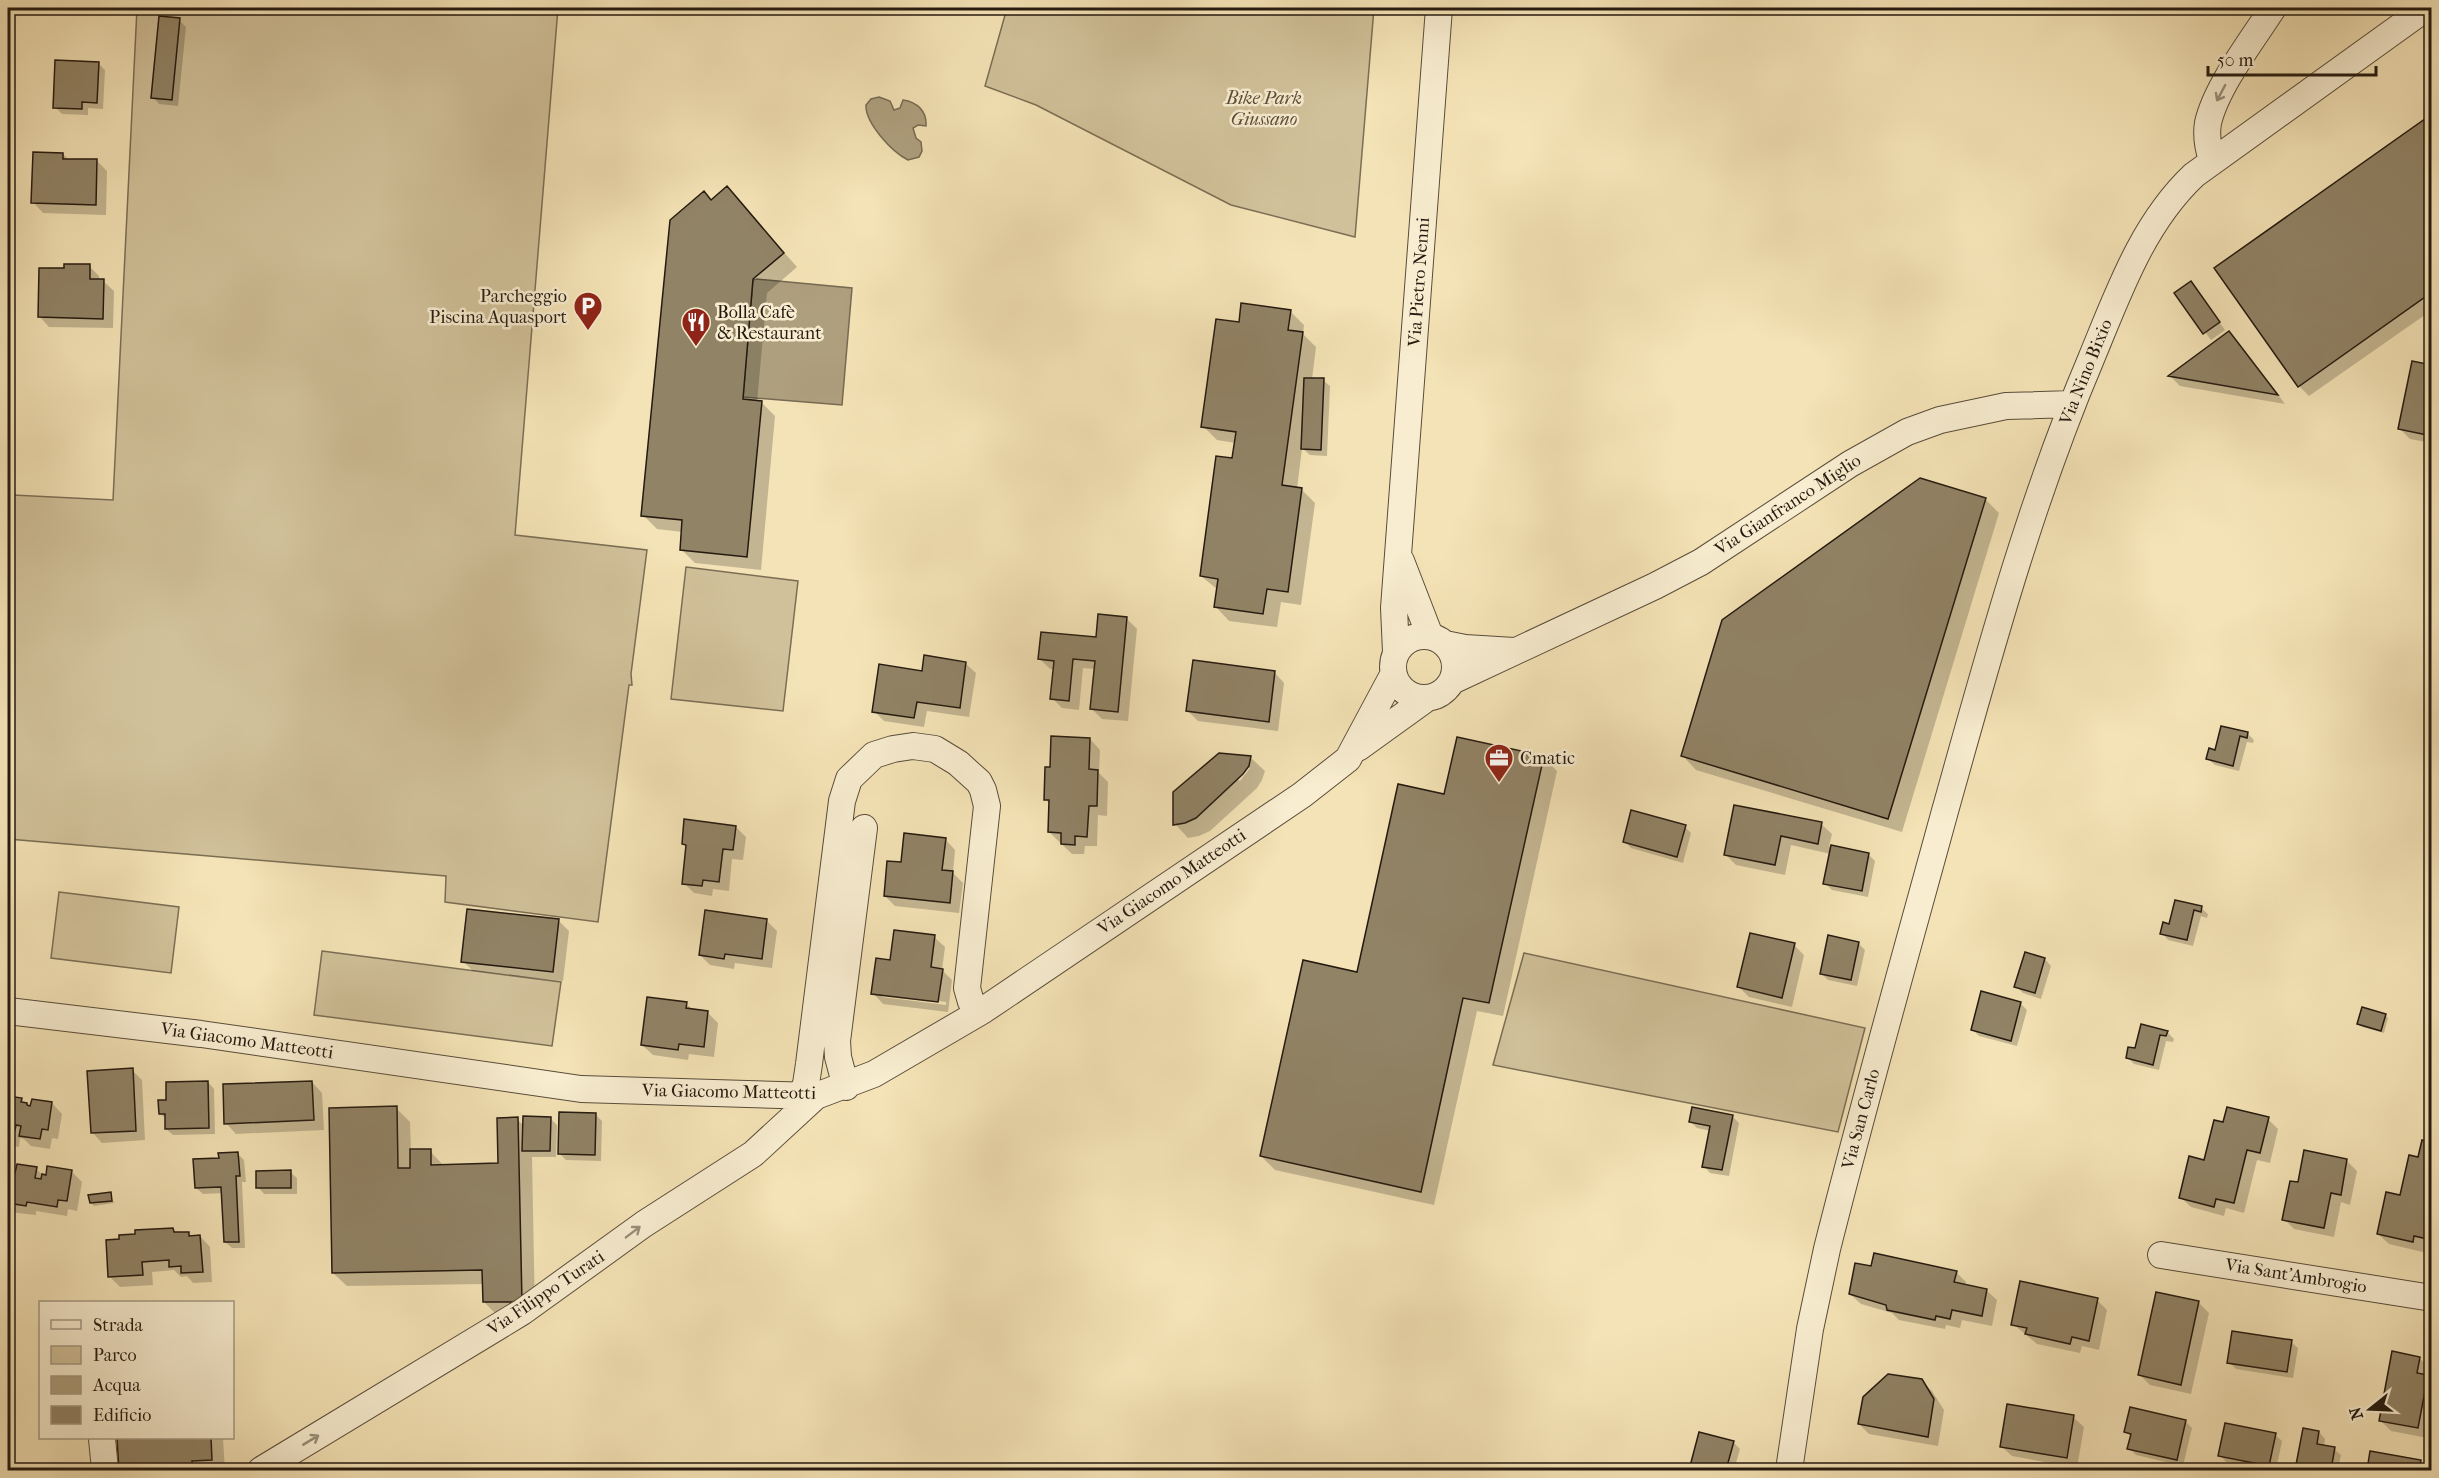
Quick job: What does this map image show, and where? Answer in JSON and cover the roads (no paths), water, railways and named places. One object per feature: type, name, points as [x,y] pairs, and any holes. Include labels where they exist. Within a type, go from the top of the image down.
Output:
[{"type":"street","name":"Via Pietro Nenni","points":[[1395,664],[1394,615],[1439,8]]},
{"type":"street","points":[[2212,160],[2208,143],[2208,125],[2215,104],[2273,8]]},
{"type":"street","name":"Via Nino Bixio","points":[[1956,772],[2028,523],[2072,404],[2119,292],[2143,242],[2170,200],[2212,160],[2426,8]]},
{"type":"street","name":"Via Gianfranco Miglio","points":[[1452,681],[1517,652],[1701,562],[1850,464],[1907,432],[1940,420],[2006,406],[2072,404]]},
{"type":"street","name":"Via Pietro Nenni","points":[[1399,557],[1438,640]]},
{"type":"street","points":[[1438,640],[1451,652],[1454,662],[1452,681],[1445,690],[1426,699],[1406,693],[1398,685],[1395,664],[1411,638],[1438,640],[1465,648],[1517,652]]},
{"type":"street","name":"Via Giacomo Matteotti","points":[[8,1011],[201,1034],[581,1089],[809,1096],[846,1087],[874,1074],[982,1011],[1302,795],[1348,759],[1353,752],[1395,664]]},
{"type":"street","name":"Via Giacomo Matteotti","points":[[1353,752],[1426,699]]},
{"type":"street","points":[[809,1096],[806,1084],[842,801],[849,779],[874,755],[913,746],[935,749],[958,763],[979,782],[983,790],[987,806],[967,988],[970,1002],[982,1011]]},
{"type":"street","name":"Via San Carlo","points":[[1789,1470],[1810,1329],[1827,1249],[1956,772]]},
{"type":"street","points":[[846,1087],[838,1057],[837,1041],[864,828]]},
{"type":"street","name":"Via Filippo Turati","points":[[261,1470],[522,1312],[644,1224],[753,1154],[809,1096]]},
{"type":"street","name":"Via Sant'Ambrogio","points":[[2161,1255],[2432,1298]]},
{"type":"street","points":[[102,1439],[105,1470]]},
{"type":"water","points":[[879,97],[890,101],[894,110],[900,108],[903,100],[917,105],[923,112],[926,126],[918,125],[913,128],[916,138],[921,142],[922,151],[919,157],[908,160],[887,144],[875,128],[866,105],[871,99]]},
{"type":"water","points":[[753,280],[852,288],[842,405],[743,397]]},
{"type":"place","name":"Parcheggio Piscina Aquasport","points":[[588,332]]},
{"type":"place","name":"Bolla Cafè & Restaurant","points":[[696,348]]},
{"type":"place","name":"Cmatic","points":[[1499,784]]},
{"type":"park label","name":"Bike Park Giussano","points":[[1264,108]]}]
